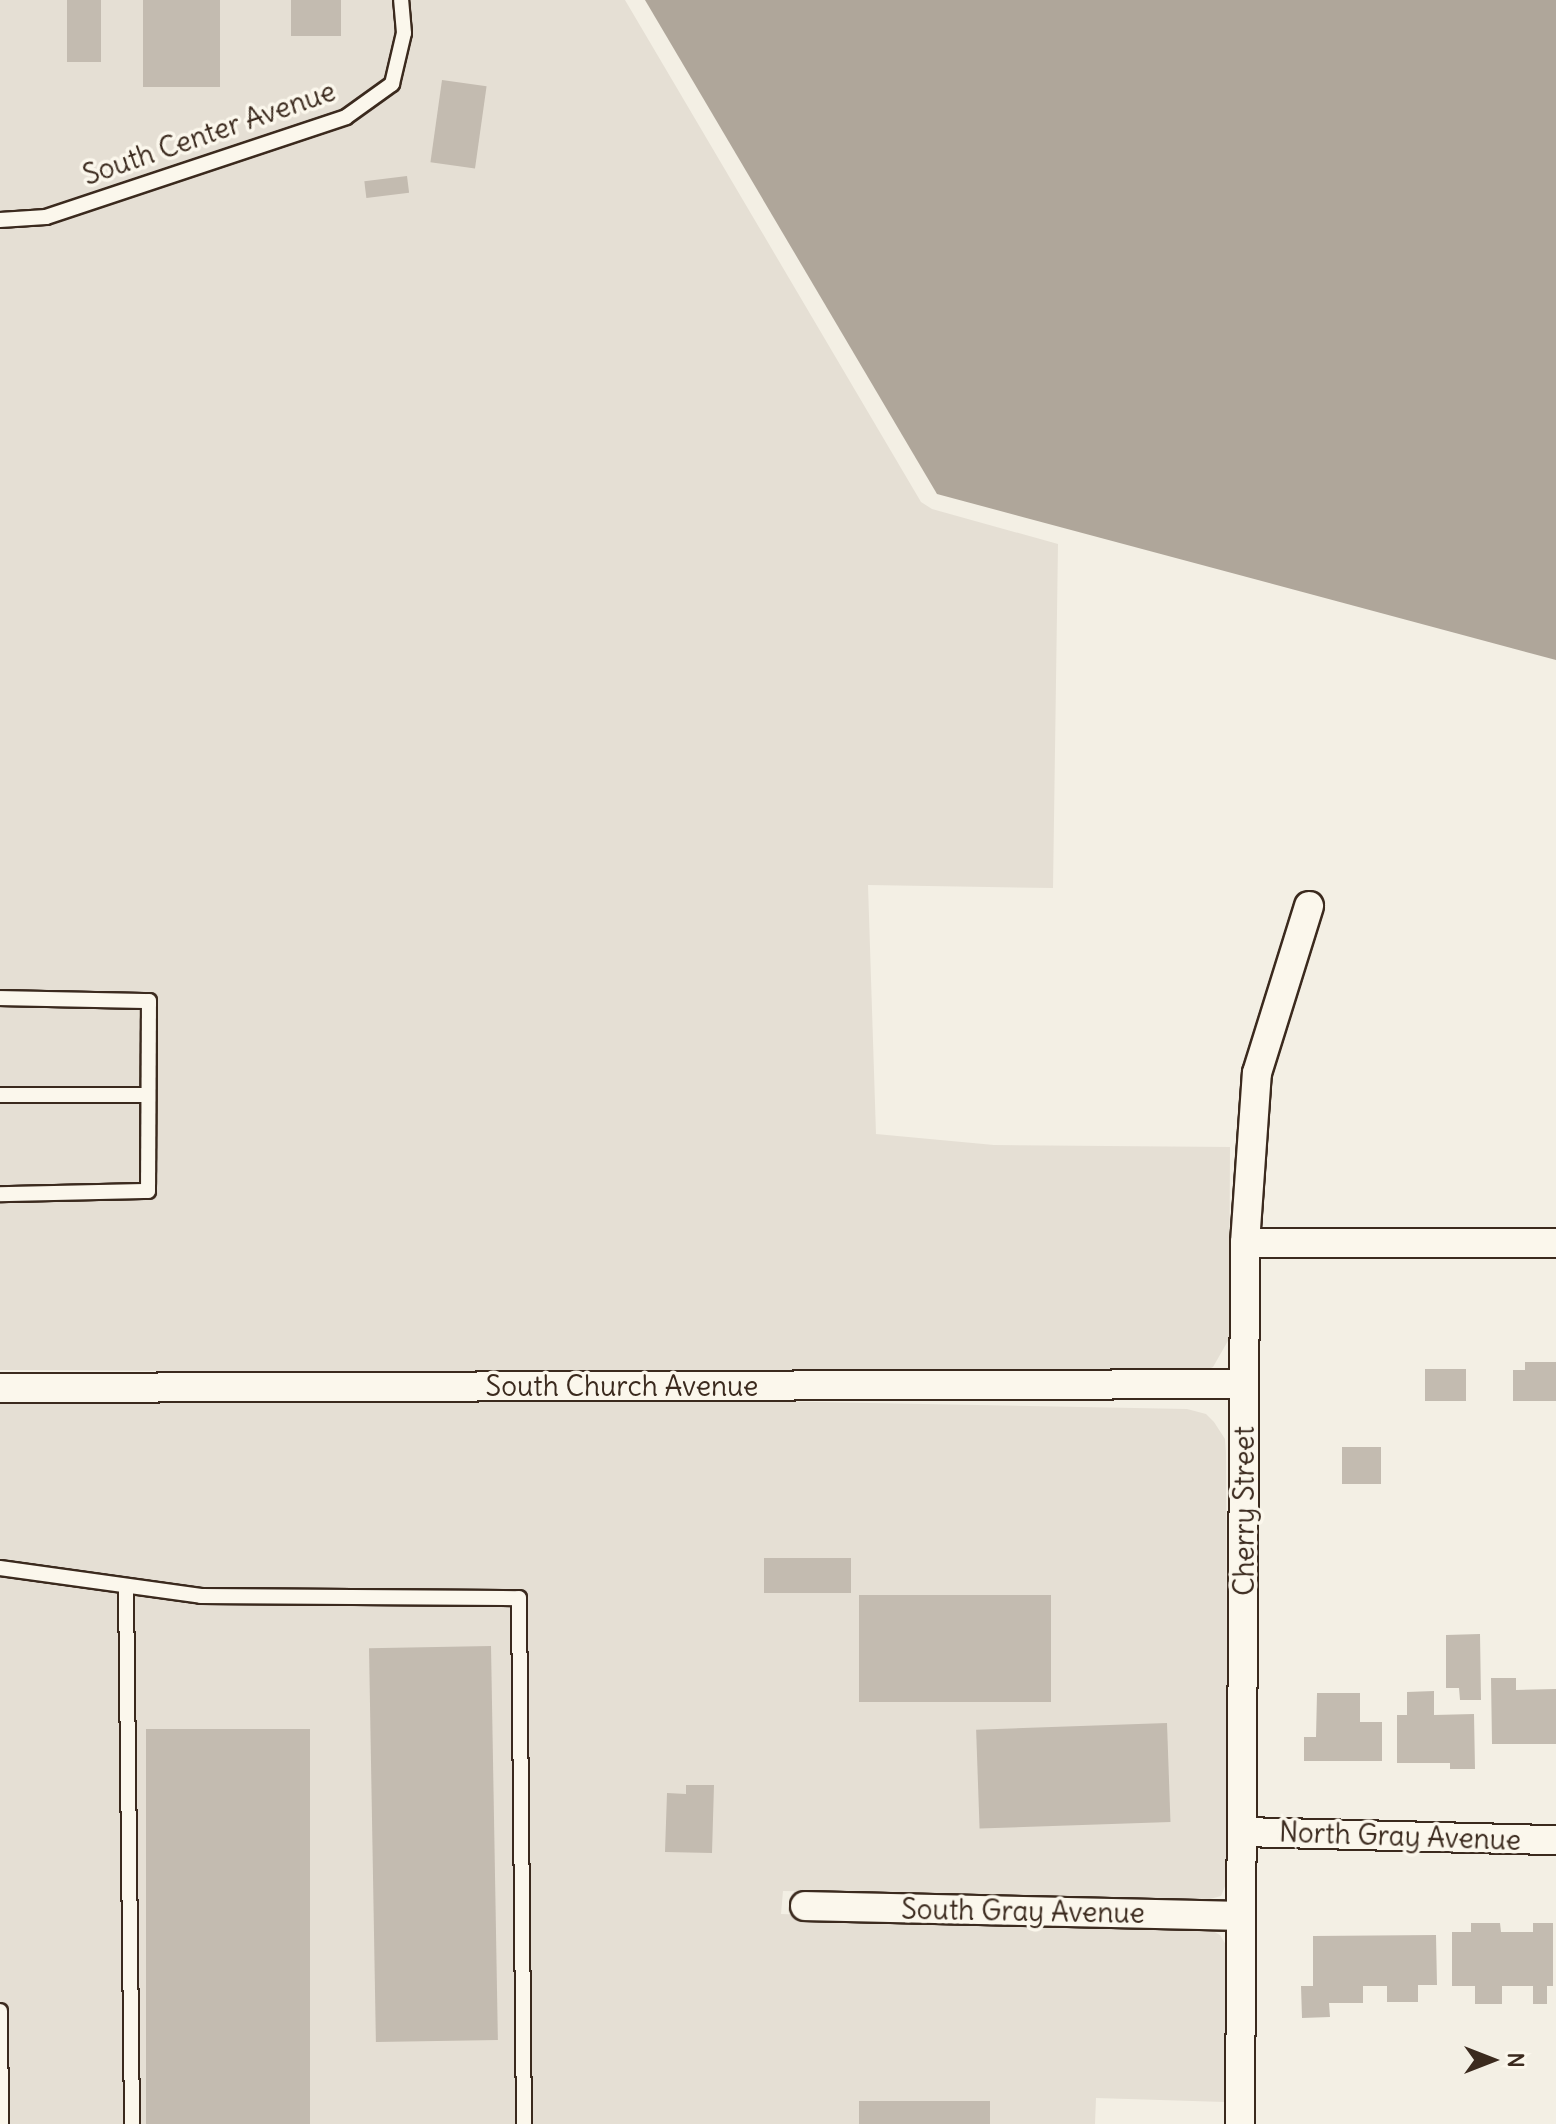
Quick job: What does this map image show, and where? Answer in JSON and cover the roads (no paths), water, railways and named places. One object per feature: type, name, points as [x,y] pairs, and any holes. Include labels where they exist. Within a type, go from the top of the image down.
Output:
[{"type":"street","name":"Cherry Street","points":[[1240,2124],[1245,1243],[1257,1073],[1309,906]]},
{"type":"street","points":[[1245,1243],[1556,1243]]},
{"type":"street","name":"South Church Avenue","points":[[0,1388],[1244,1384]]},
{"type":"street","name":"North Gray Avenue","points":[[1243,1832],[1556,1840]]},
{"type":"street","name":"South Gray Avenue","points":[[805,1906],[1241,1916]]},
{"type":"lane","name":"South Center Avenue","points":[[0,220],[46,217],[346,117],[392,84],[404,33],[401,0]]},
{"type":"lane","points":[[0,998],[149,1001],[148,1191],[0,1194]]},
{"type":"lane","points":[[0,1095],[148,1095]]},
{"type":"lane","points":[[0,1568],[201,1596],[519,1598],[524,2124]]},
{"type":"lane","points":[[126,1586],[132,2124]]},
{"type":"lane","points":[[0,2011],[1,2124]]}]
